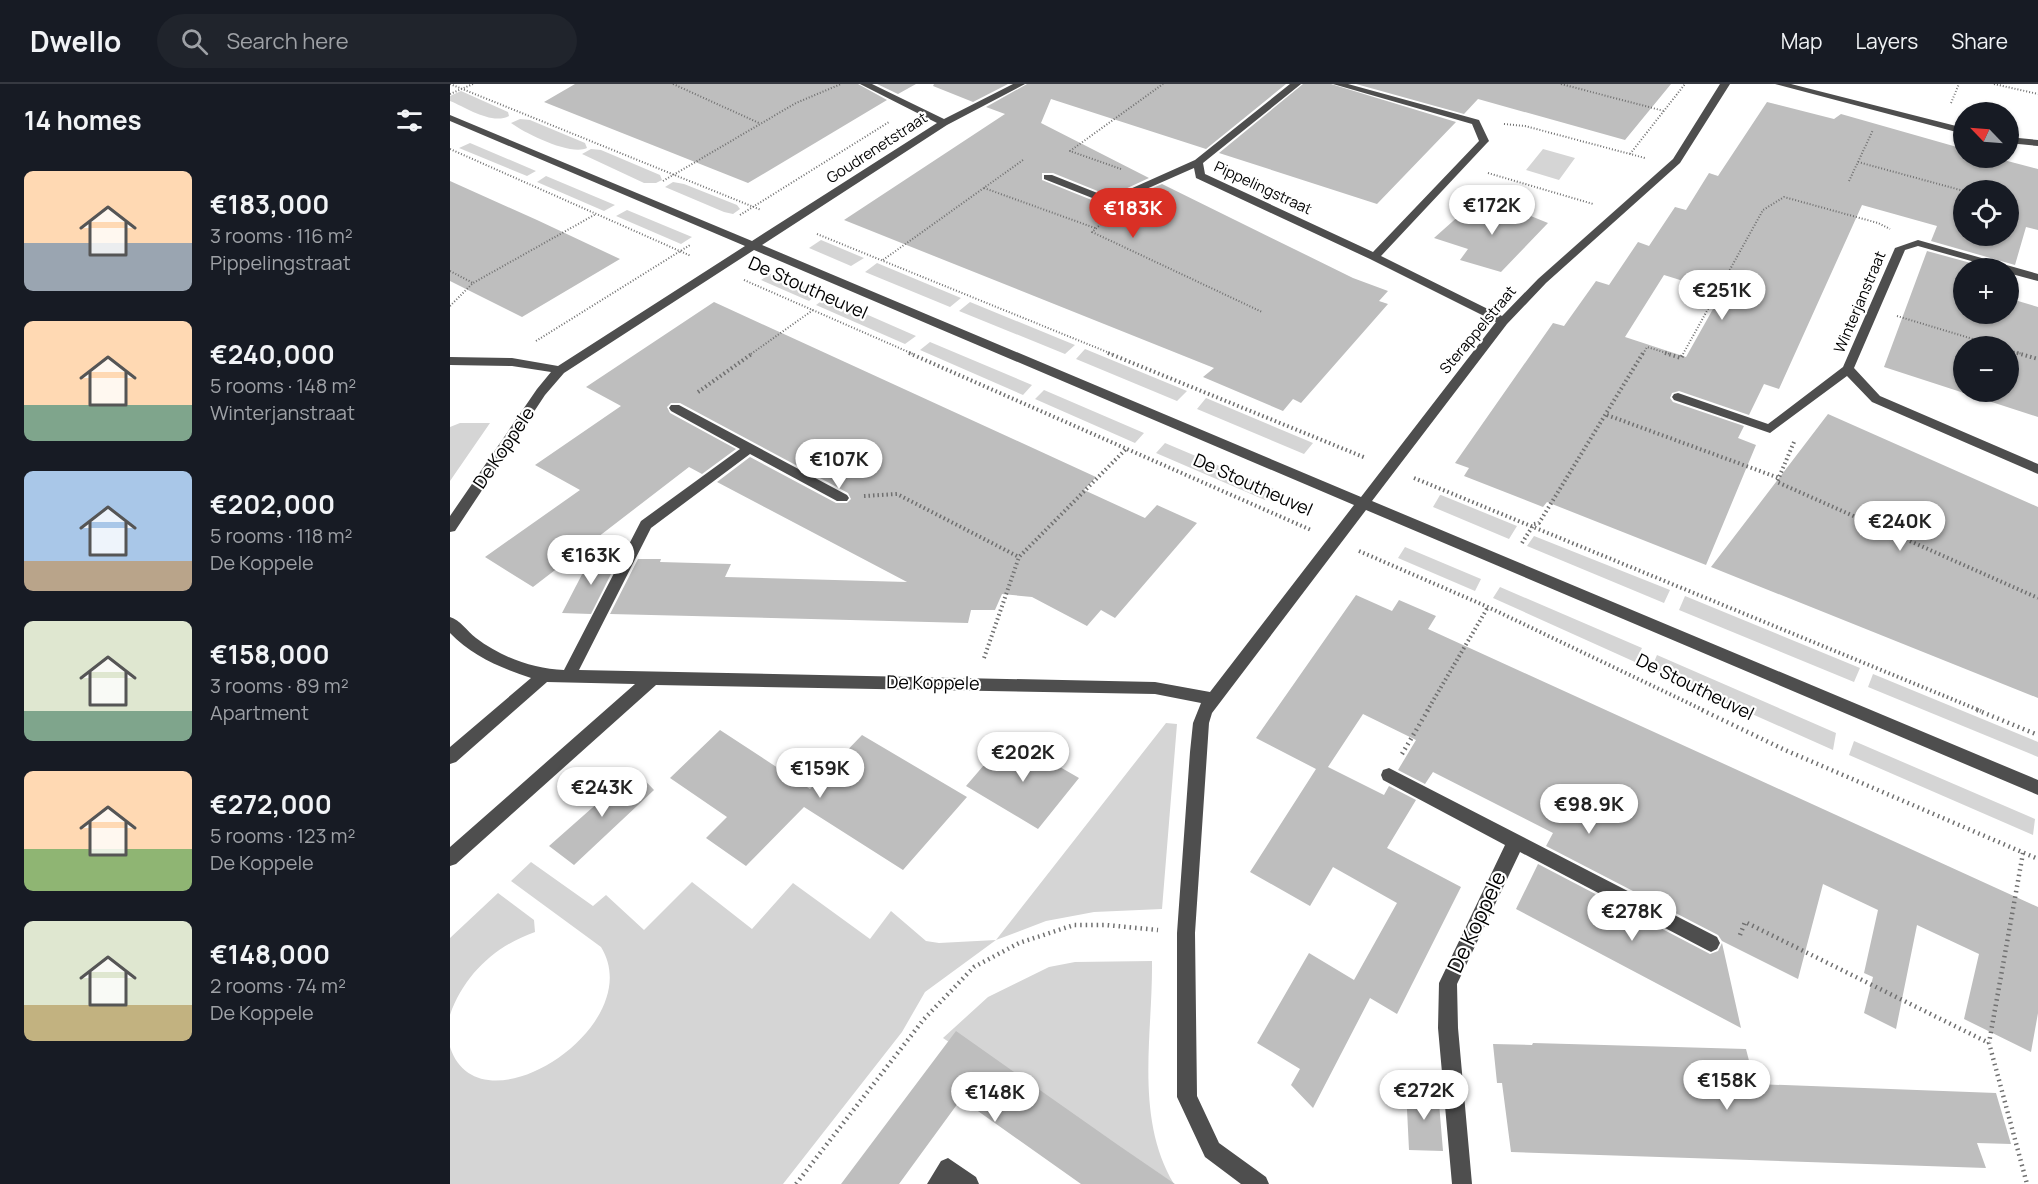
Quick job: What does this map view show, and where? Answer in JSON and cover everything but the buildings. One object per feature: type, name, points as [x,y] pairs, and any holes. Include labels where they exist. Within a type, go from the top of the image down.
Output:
[{"type":"street","points":[[866,84],[944,123]]},
{"type":"street","name":"Goudrenetstraat","points":[[754,245],[944,123],[1020,84]]},
{"type":"street","name":"Pippelingstraat","points":[[1296,84],[1198,162],[1200,176],[1374,257],[1503,321]]},
{"type":"street","points":[[1338,84],[1476,122],[1484,141],[1374,257]]},
{"type":"street","name":"Sterappelstraat","points":[[1363,502],[1503,321],[1542,281],[1671,165],[1725,84]]},
{"type":"street","points":[[1780,84],[1953,128]]},
{"type":"street","name":"De Stoutheuvel","points":[[450,118],[2038,788]]},
{"type":"street","points":[[2019,141],[2038,143]]},
{"type":"street","points":[[1048,177],[1110,202],[1198,162]]},
{"type":"street","points":[[1917,243],[1969,258]]},
{"type":"street","name":"Winterjanstraat","points":[[1917,243],[1900,248],[1848,369],[1876,399],[2038,469]]},
{"type":"street","name":"De Koppele","points":[[450,527],[541,392],[560,370],[754,245]]},
{"type":"street","points":[[2019,272],[2038,278]]},
{"type":"street","points":[[450,361],[503,362],[560,370]]},
{"type":"street","points":[[1678,397],[1770,429],[1848,369]]},
{"type":"street","points":[[675,408],[842,498]]},
{"type":"street","points":[[568,677],[646,525],[750,448]]},
{"type":"street","points":[[1259,1184],[1212,1150],[1187,1097],[1186,933],[1200,733],[1205,711],[1212,699],[1363,502]]},
{"type":"street","name":"De Koppele","points":[[451,625],[473,646],[508,664],[544,676],[1155,688],[1212,699]]},
{"type":"street","points":[[450,757],[544,676]]},
{"type":"street","points":[[450,858],[653,678]]},
{"type":"street","points":[[1389,775],[1711,943]]},
{"type":"street","name":"De Koppele","points":[[1462,1184],[1448,1028],[1448,983],[1516,841]]},
{"type":"street","points":[[937,1184],[948,1168],[969,1184]]},
{"type":"path","points":[[450,84],[2038,735]]},
{"type":"path","points":[[450,94],[473,84]]},
{"type":"path","points":[[673,84],[760,123]]},
{"type":"path","points":[[637,196],[760,123],[841,84]]},
{"type":"path","points":[[1156,181],[1070,152],[1163,84]]},
{"type":"path","points":[[1561,84],[1664,111]]},
{"type":"path","points":[[1630,154],[1684,84]]},
{"type":"path","points":[[1994,84],[2038,94]]},
{"type":"path","points":[[503,362],[912,107]]},
{"type":"path","points":[[1849,181],[1881,111]]},
{"type":"path","points":[[1476,122],[1525,126],[1671,165]]},
{"type":"path","name":"De Stoutheuvel","points":[[450,150],[1488,608],[1785,750],[2038,859]]},
{"type":"path","points":[[883,261],[1023,160]]},
{"type":"path","points":[[1858,162],[1953,188]]},
{"type":"path","points":[[1462,165],[1619,212]]},
{"type":"path","points":[[984,188],[1096,228]]},
{"type":"path","points":[[1509,564],[1532,527],[1539,523],[1647,347],[1681,358],[1763,210],[1784,197],[1878,223],[1917,243]]},
{"type":"path","points":[[1110,202],[1115,214],[1092,231],[1262,312]]},
{"type":"path","points":[[450,306],[473,283],[596,214]]},
{"type":"path","points":[[450,271],[473,283]]},
{"type":"path","points":[[1874,309],[1963,336]]},
{"type":"path","points":[[675,408],[813,310]]},
{"type":"path","points":[[2019,353],[2038,359]]},
{"type":"path","points":[[1607,415],[1779,478]]},
{"type":"path","points":[[1770,429],[1796,438],[1777,482],[2038,598]]},
{"type":"path","points":[[974,684],[1019,557],[1126,449]]},
{"type":"path","points":[[842,498],[897,494],[1019,557]]},
{"type":"path","points":[[1389,775],[1488,608]]},
{"type":"path","points":[[2023,853],[1989,1043],[2027,1184]]},
{"type":"path","points":[[1711,943],[1740,936],[1745,922],[1989,1043]]},
{"type":"path","points":[[796,1184],[924,1019],[974,967],[1019,943],[1074,925],[1106,925],[1186,933]]},
{"type":"shaded area","points":[[461,91],[508,112],[509,116],[487,117],[450,101],[450,96]]},
{"type":"shaded area","points":[[520,119],[530,120],[585,143],[587,148],[580,150],[560,147],[537,138],[511,123]]},
{"type":"shaded area","points":[[470,143],[536,171],[527,176],[459,148]]},
{"type":"shaded area","points":[[591,149],[601,150],[660,175],[662,180],[656,183],[644,183],[582,154]]},
{"type":"shaded area","points":[[1543,149],[1575,158],[1559,180],[1526,170]]},
{"type":"shaded area","points":[[546,176],[615,205],[604,211],[537,182]]},
{"type":"shaded area","points":[[673,182],[684,184],[737,205],[740,209],[733,214],[724,212],[665,187]]},
{"type":"shaded area","points":[[627,210],[692,237],[681,244],[616,216]]},
{"type":"shaded area","points":[[821,240],[864,258],[851,266],[809,248]]},
{"type":"shaded area","points":[[877,263],[961,298],[950,307],[865,272]]},
{"type":"shaded area","points":[[772,273],[819,293],[809,301],[761,280]]},
{"type":"shaded area","points":[[827,297],[916,336],[905,344],[816,305]]},
{"type":"shaded area","points":[[970,302],[1075,345],[1065,354],[959,311]]},
{"type":"shaded area","points":[[930,342],[1032,385],[1023,395],[920,350]]},
{"type":"shaded area","points":[[1085,349],[1187,391],[1177,401],[1076,359]]},
{"type":"shaded area","points":[[1044,390],[1144,433],[1135,443],[1035,399]]},
{"type":"shaded area","points":[[1206,398],[1313,443],[1304,454],[1197,409]]},
{"type":"shaded area","points":[[460,423],[490,423],[450,481],[450,427]]},
{"type":"shaded area","points":[[1165,443],[1274,489],[1265,500],[1156,453]]},
{"type":"shaded area","points":[[1440,495],[1517,526],[1509,539],[1433,507]]},
{"type":"shaded area","points":[[1534,536],[1670,590],[1664,603],[1527,546]]},
{"type":"shaded area","points":[[1405,547],[1481,579],[1475,591],[1398,558]]},
{"type":"shaded area","points":[[1500,587],[1642,648],[1635,662],[1493,598]]},
{"type":"shaded area","points":[[1685,596],[1860,668],[1854,682],[1679,610]]},
{"type":"shaded area","points":[[1657,655],[1836,733],[1833,750],[1651,669]]},
{"type":"shaded area","points":[[1873,674],[2038,742],[2038,757],[1868,687]]},
{"type":"shaded area","points":[[1166,723],[1177,724],[1162,909],[1094,912],[1046,921],[996,940]]},
{"type":"shaded area","points":[[1854,741],[2035,819],[2033,835],[1849,755]]},
{"type":"shaded area","points":[[531,862],[593,906],[606,895],[644,930],[692,882],[752,929],[793,883],[870,939],[891,911],[926,941],[939,943],[996,940],[925,992],[902,1032],[783,1184],[450,1184],[450,1047],[467,1072],[493,1080],[523,1076],[555,1060],[582,1037],[602,1009],[610,978],[601,947],[511,881]]},
{"type":"shaded area","points":[[498,893],[534,920],[535,932],[507,945],[483,964],[464,987],[450,1015],[450,938]]},
{"type":"shaded area","points":[[1152,961],[1148,1075],[1150,1103],[1154,1131],[1162,1158],[1174,1184],[1159,1184],[943,1038],[988,997],[1049,967],[1075,962]]}]
